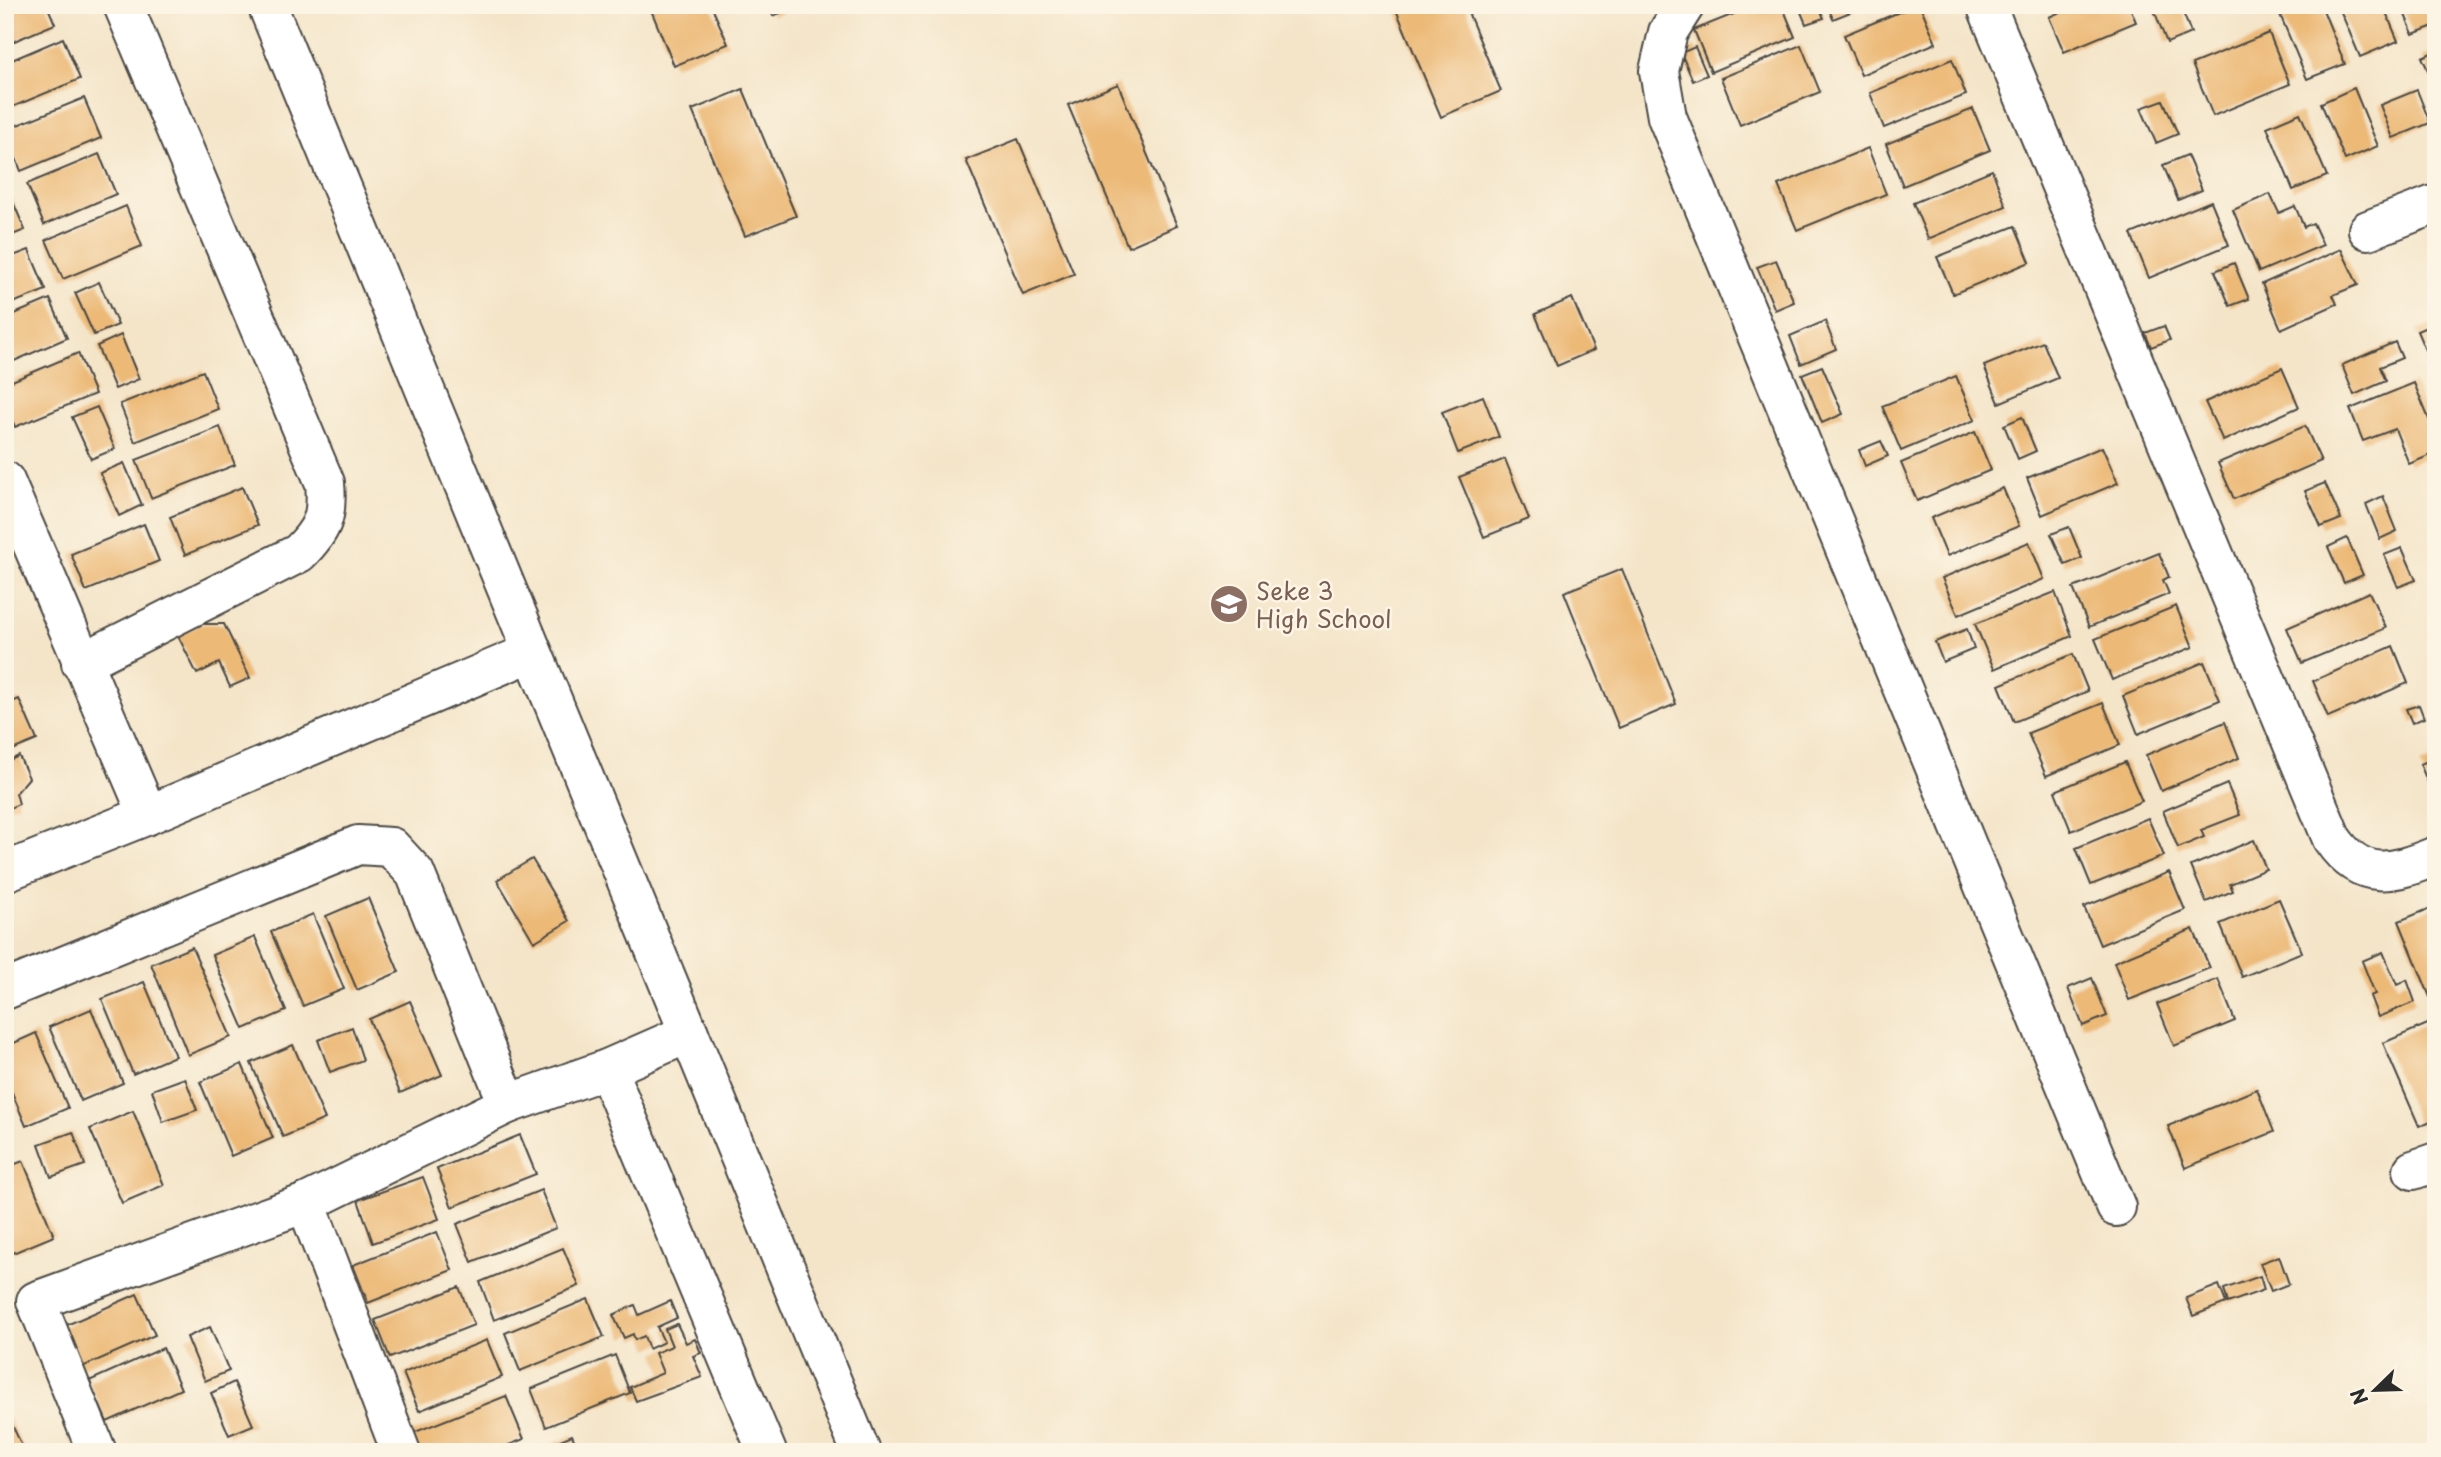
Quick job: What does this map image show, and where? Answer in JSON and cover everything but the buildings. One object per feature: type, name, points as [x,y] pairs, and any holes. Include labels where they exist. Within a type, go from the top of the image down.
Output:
[{"type":"street","points":[[81,663],[299,553],[317,535],[328,508],[325,483],[123,5]]},
{"type":"street","points":[[267,5],[861,1452]]},
{"type":"street","points":[[1685,5],[1668,32],[1659,71],[1667,117],[2116,1207]]},
{"type":"street","points":[[1986,5],[2332,839],[2344,856],[2360,866],[2381,871],[2404,869],[2436,856]]},
{"type":"street","points":[[2368,230],[2436,204]]},
{"type":"street","points":[[5,481],[148,815]]},
{"type":"street","points":[[5,872],[148,815],[532,652]]},
{"type":"street","points":[[5,990],[358,845],[391,847],[415,873],[509,1104]]},
{"type":"street","points":[[97,1452],[21,1307],[306,1203],[509,1104],[607,1069],[689,1033]]},
{"type":"street","points":[[607,1069],[767,1452]]},
{"type":"street","points":[[306,1203],[401,1452]]},
{"type":"place","name":"Seke 3 High School","points":[[1229,604]]}]
